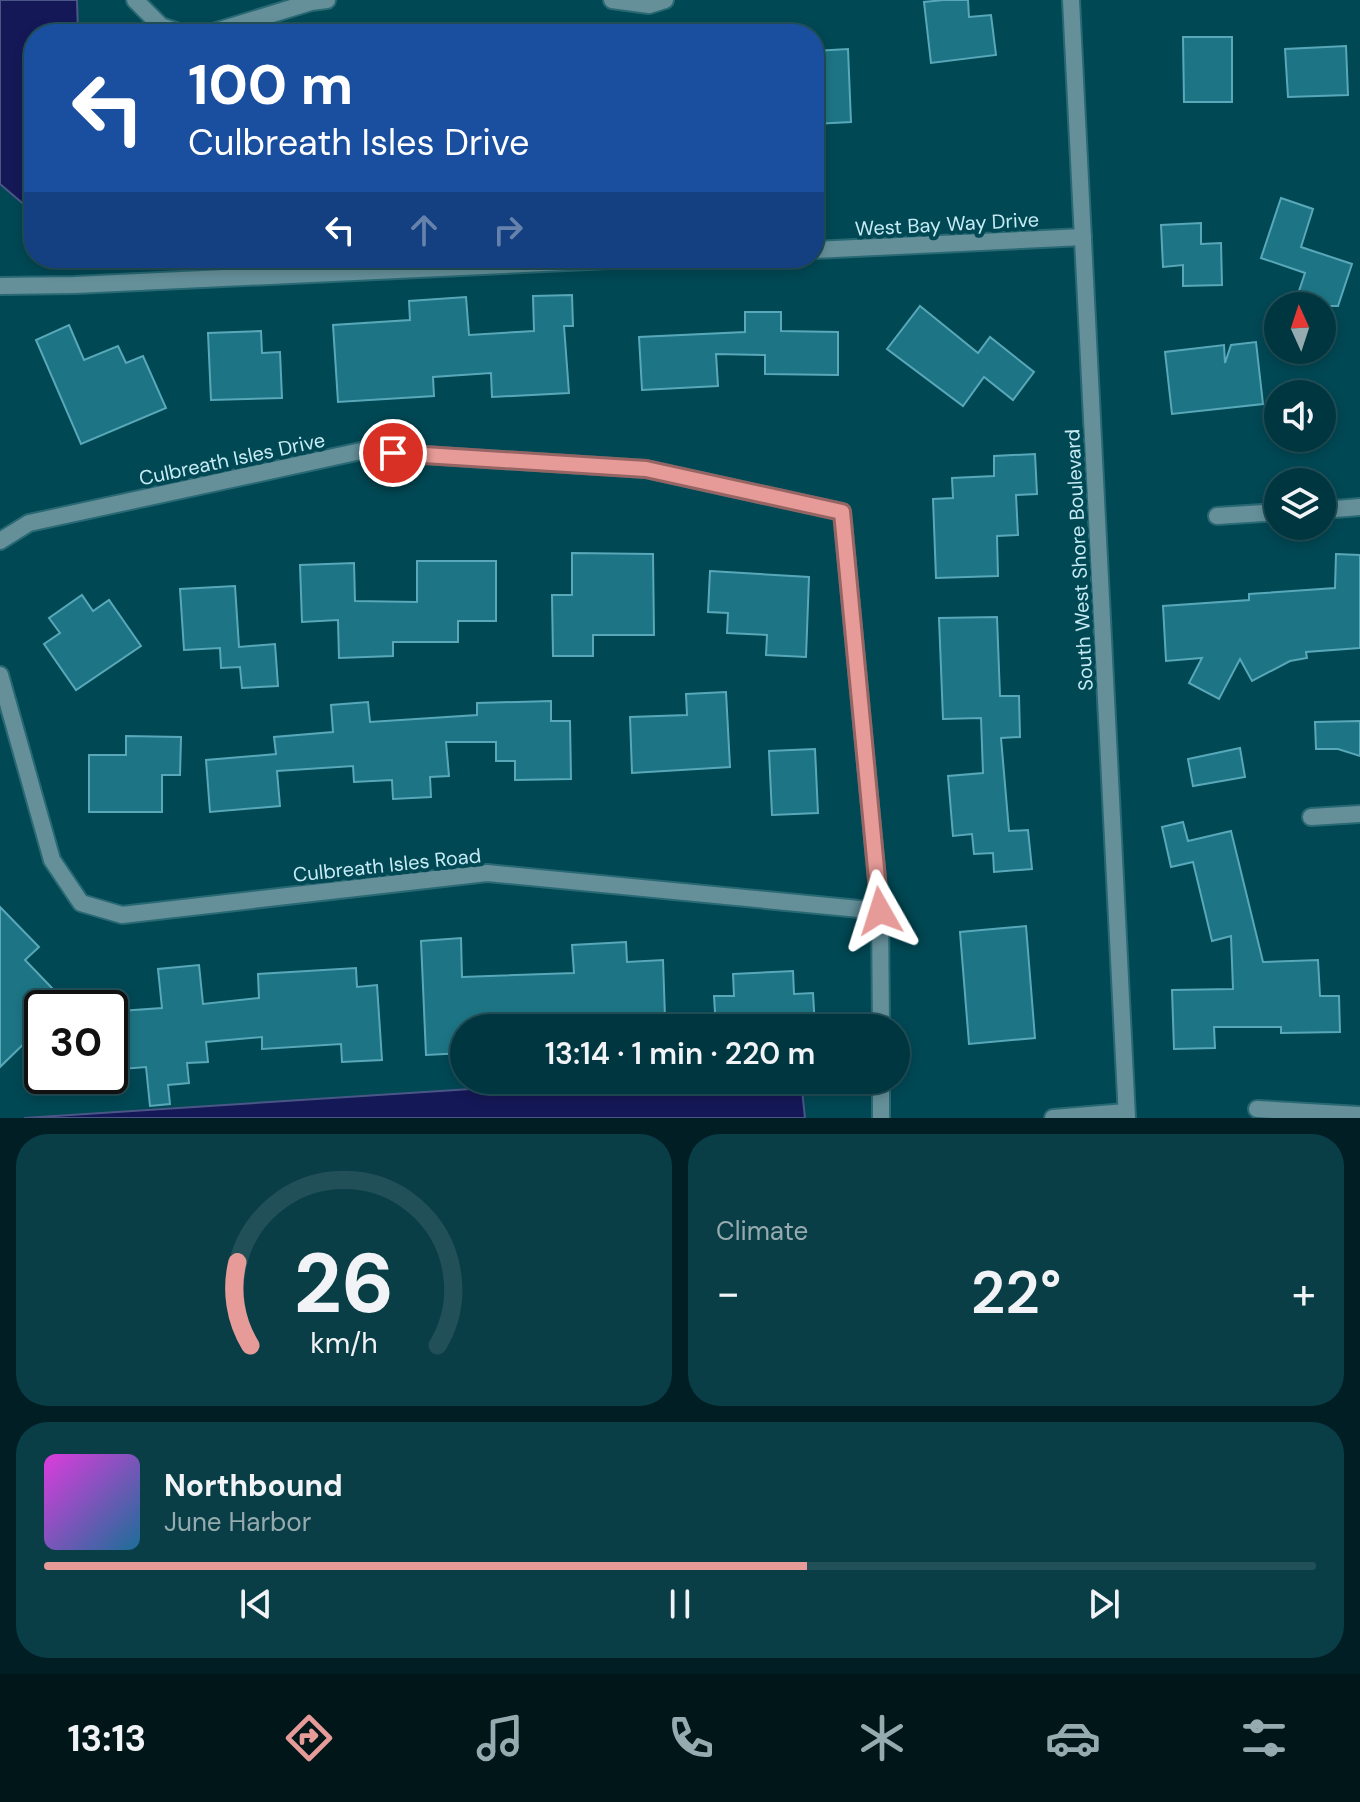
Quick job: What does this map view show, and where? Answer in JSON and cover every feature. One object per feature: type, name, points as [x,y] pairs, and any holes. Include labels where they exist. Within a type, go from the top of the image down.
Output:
[{"type":"street","points":[[135,0],[159,24]]},
{"type":"street","points":[[240,24],[327,0]]},
{"type":"street","points":[[612,0],[649,5],[665,0]]},
{"type":"street","name":"South West Shore Boulevard","points":[[1071,0],[1126,1115]]},
{"type":"street","name":"West Bay Way Drive","points":[[824,250],[1083,237]]},
{"type":"street","points":[[0,286],[91,285],[444,268]]},
{"type":"street","name":"Culbreath Isles Drive","points":[[0,541],[29,523],[361,451],[646,469],[842,512],[880,911]]},
{"type":"street","points":[[1336,509],[1360,507]]},
{"type":"street","points":[[1217,516],[1264,513]]},
{"type":"street","points":[[0,675],[6,715]]},
{"type":"street","name":"Culbreath Isles Road","points":[[6,715],[52,860],[81,903],[122,915],[487,873],[880,911]]},
{"type":"street","points":[[1311,817],[1360,814]]},
{"type":"street","points":[[880,911],[881,1014]]},
{"type":"street","points":[[881,1094],[881,1118]]},
{"type":"street","points":[[1257,1109],[1360,1115]]},
{"type":"street","points":[[1053,1118],[1126,1115]]},
{"type":"shaded area","points":[[0,0],[77,0],[78,24],[24,24],[24,204],[0,184]]},
{"type":"shaded area","points":[[450,1090],[450,1094],[802,1094],[805,1118],[24,1118]]},
{"type":"building","points":[[968,0],[969,17],[991,15],[996,55],[931,63],[924,2]]},
{"type":"building","points":[[1183,37],[1232,37],[1232,102],[1184,102]]},
{"type":"building","points":[[1346,46],[1348,95],[1288,97],[1285,49]]},
{"type":"building","points":[[848,49],[851,122],[824,123],[824,50]]},
{"type":"building","points":[[1281,198],[1313,209],[1301,247],[1352,264],[1336,306],[1336,292],[1299,292],[1305,273],[1261,258]]},
{"type":"building","points":[[1201,223],[1201,244],[1221,243],[1222,285],[1183,286],[1183,265],[1163,267],[1161,225]]},
{"type":"building","points":[[572,295],[573,326],[564,326],[569,393],[492,397],[491,373],[433,377],[434,396],[338,402],[333,325],[410,320],[409,301],[466,297],[469,335],[534,331],[533,296]]},
{"type":"building","points":[[920,306],[978,353],[990,337],[1034,372],[1013,400],[984,377],[963,406],[887,349]]},
{"type":"building","points":[[745,312],[781,312],[781,331],[838,332],[838,375],[765,374],[765,355],[716,354],[718,386],[642,390],[639,337],[745,332]]},
{"type":"building","points":[[69,325],[84,360],[118,346],[126,363],[143,356],[166,408],[81,444],[36,340]]},
{"type":"building","points":[[261,331],[262,353],[280,352],[282,398],[211,400],[208,333]]},
{"type":"building","points":[[1256,342],[1263,404],[1172,414],[1165,352],[1224,345],[1225,363],[1231,345]]},
{"type":"building","points":[[1035,454],[1037,494],[1016,495],[1018,535],[997,536],[998,576],[936,578],[933,499],[953,498],[952,478],[994,476],[994,456]]},
{"type":"building","points":[[572,553],[653,554],[654,635],[593,635],[593,656],[553,656],[552,595],[572,595]]},
{"type":"building","points":[[1336,554],[1360,555],[1360,648],[1306,652],[1307,658],[1290,661],[1252,681],[1240,659],[1219,699],[1189,683],[1202,658],[1166,661],[1163,606],[1249,600],[1249,594],[1335,588]]},
{"type":"building","points":[[417,561],[496,561],[496,621],[458,621],[458,642],[393,642],[393,656],[339,658],[338,620],[302,622],[300,565],[354,563],[355,601],[417,602]]},
{"type":"building","points":[[710,571],[809,577],[806,657],[766,655],[767,635],[727,633],[728,613],[708,612]]},
{"type":"building","points":[[235,586],[239,647],[275,644],[278,686],[242,688],[240,667],[221,668],[220,648],[184,650],[180,589]]},
{"type":"building","points":[[82,595],[93,611],[109,600],[141,646],[76,690],[44,644],[60,633],[49,618]]},
{"type":"building","points":[[997,617],[1000,696],[1019,696],[1020,737],[1001,738],[1009,831],[1028,830],[1032,869],[994,872],[993,853],[974,854],[972,834],[953,836],[948,776],[983,773],[981,718],[943,719],[939,618]]},
{"type":"building","points":[[726,692],[730,767],[632,773],[630,717],[687,715],[686,694]]},
{"type":"building","points":[[551,701],[551,721],[570,721],[571,779],[515,780],[515,761],[496,761],[496,742],[446,742],[449,776],[430,777],[431,797],[393,799],[392,780],[354,782],[353,766],[277,771],[280,806],[210,812],[206,760],[276,754],[274,737],[333,732],[331,705],[368,702],[370,722],[477,715],[477,703]]},
{"type":"building","points":[[1360,721],[1360,756],[1338,749],[1316,749],[1315,722]]},
{"type":"building","points":[[126,736],[181,737],[180,775],[162,775],[162,812],[89,812],[89,755],[126,755]]},
{"type":"building","points":[[1240,748],[1245,777],[1193,786],[1188,759]]},
{"type":"building","points":[[815,749],[818,813],[772,815],[769,751]]},
{"type":"building","points":[[1183,822],[1188,841],[1231,831],[1263,962],[1318,960],[1320,996],[1339,996],[1340,1032],[1281,1033],[1281,1027],[1214,1027],[1215,1048],[1174,1049],[1172,990],[1233,989],[1231,936],[1212,941],[1193,862],[1171,867],[1162,827]]},
{"type":"building","points":[[0,907],[39,947],[25,960],[52,988],[24,990],[24,1044],[0,1067]]},
{"type":"building","points":[[1026,926],[1035,1038],[969,1044],[960,932]]},
{"type":"building","points":[[461,938],[462,977],[574,973],[572,945],[626,942],[627,962],[663,960],[665,1014],[450,1014],[450,1054],[426,1055],[421,941]]},
{"type":"building","points":[[199,965],[203,1004],[259,998],[258,974],[356,968],[357,987],[377,985],[382,1060],[342,1062],[341,1044],[262,1049],[262,1037],[206,1042],[208,1062],[187,1063],[189,1083],[168,1085],[170,1104],[150,1106],[146,1067],[128,1068],[128,1010],[162,1008],[158,969]]},
{"type":"building","points":[[793,971],[794,994],[813,993],[814,1014],[715,1014],[714,996],[734,996],[733,974]]},
{"type":"route","points":[[393,453],[646,469],[842,512],[880,911]]}]
